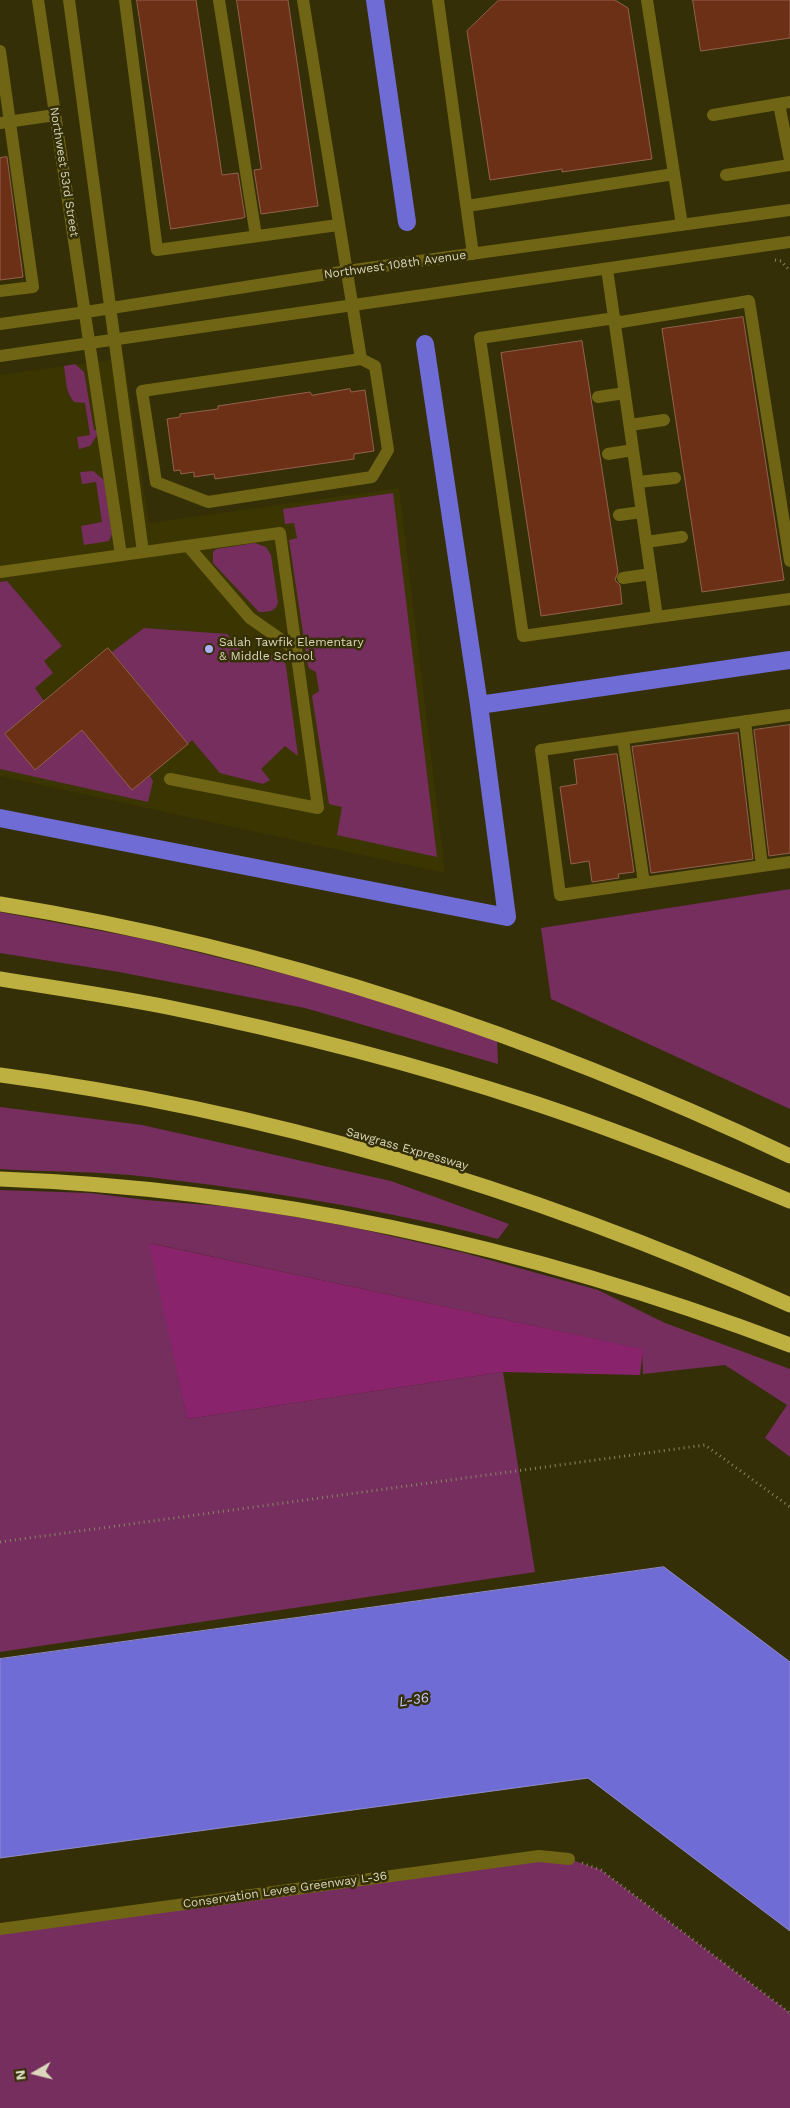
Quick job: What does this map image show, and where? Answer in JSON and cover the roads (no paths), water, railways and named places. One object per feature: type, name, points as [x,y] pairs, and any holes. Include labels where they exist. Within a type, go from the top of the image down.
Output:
[{"type":"highway","points":[[0,904],[145,931],[204,945],[418,1005],[566,1058],[635,1086],[790,1156]]},
{"type":"highway","points":[[0,979],[166,1007],[258,1026],[442,1075],[531,1102],[623,1134],[790,1202]]},
{"type":"highway","name":"Sawgrass Expressway","points":[[0,1075],[194,1109],[283,1130],[447,1175],[643,1243],[790,1305]]},
{"type":"highway","points":[[0,1179],[166,1192],[285,1208],[404,1229],[522,1257],[603,1280],[735,1324],[790,1346]]},
{"type":"street","name":"Northwest 53rd Street","points":[[38,0],[121,555]]},
{"type":"street","name":"Northwest 53rd Street","points":[[69,0],[113,340],[143,552]]},
{"type":"street","points":[[125,0],[157,250],[338,225]]},
{"type":"street","points":[[219,0],[256,236]]},
{"type":"street","points":[[303,0],[361,359]]},
{"type":"street","points":[[438,0],[474,254]]},
{"type":"street","points":[[647,0],[682,225]]},
{"type":"street","points":[[0,51],[5,122],[33,286],[0,291]]},
{"type":"street","points":[[713,114],[784,103],[790,160]]},
{"type":"street","points":[[5,122],[55,115]]},
{"type":"street","points":[[726,175],[790,165]]},
{"type":"street","points":[[467,206],[674,174]]},
{"type":"street","name":"Northwest 108th Avenue","points":[[0,324],[347,271],[790,210]]},
{"type":"street","points":[[0,356],[790,242]]},
{"type":"street","points":[[607,269],[657,617]]},
{"type":"street","points":[[790,561],[749,301],[615,321],[480,338],[523,636],[790,600]]},
{"type":"street","points":[[361,359],[375,366],[388,450],[372,477],[208,502],[156,482],[142,391],[361,359]]},
{"type":"street","points":[[598,397],[625,393]]},
{"type":"street","points":[[630,425],[664,420]]},
{"type":"street","points":[[608,454],[633,450]]},
{"type":"street","points":[[638,482],[675,478]]},
{"type":"street","points":[[619,515],[642,512]]},
{"type":"street","points":[[0,572],[280,533],[318,808],[170,779]]},
{"type":"street","points":[[646,542],[682,537]]},
{"type":"street","points":[[188,546],[250,618],[296,650]]},
{"type":"street","points":[[623,578],[651,574]]},
{"type":"street","points":[[790,715],[541,750],[560,895],[790,862]]},
{"type":"street","points":[[745,721],[762,866]]},
{"type":"street","points":[[623,739],[644,883]]},
{"type":"street","name":"Conservation Levee Greenway L-36","points":[[0,1929],[539,1856],[569,1859]]},
{"type":"water","name":"L-36","points":[[664,1567],[790,1662],[790,1931],[588,1778],[0,1858],[0,1659]]},
{"type":"waterway","points":[[375,0],[407,222]]},
{"type":"waterway","points":[[425,344],[479,705]]},
{"type":"waterway","points":[[0,818],[507,917],[479,705],[790,660]]},
{"type":"place","name":"Salah Tawfik Elementary & Middle School","points":[[209,649]]}]
